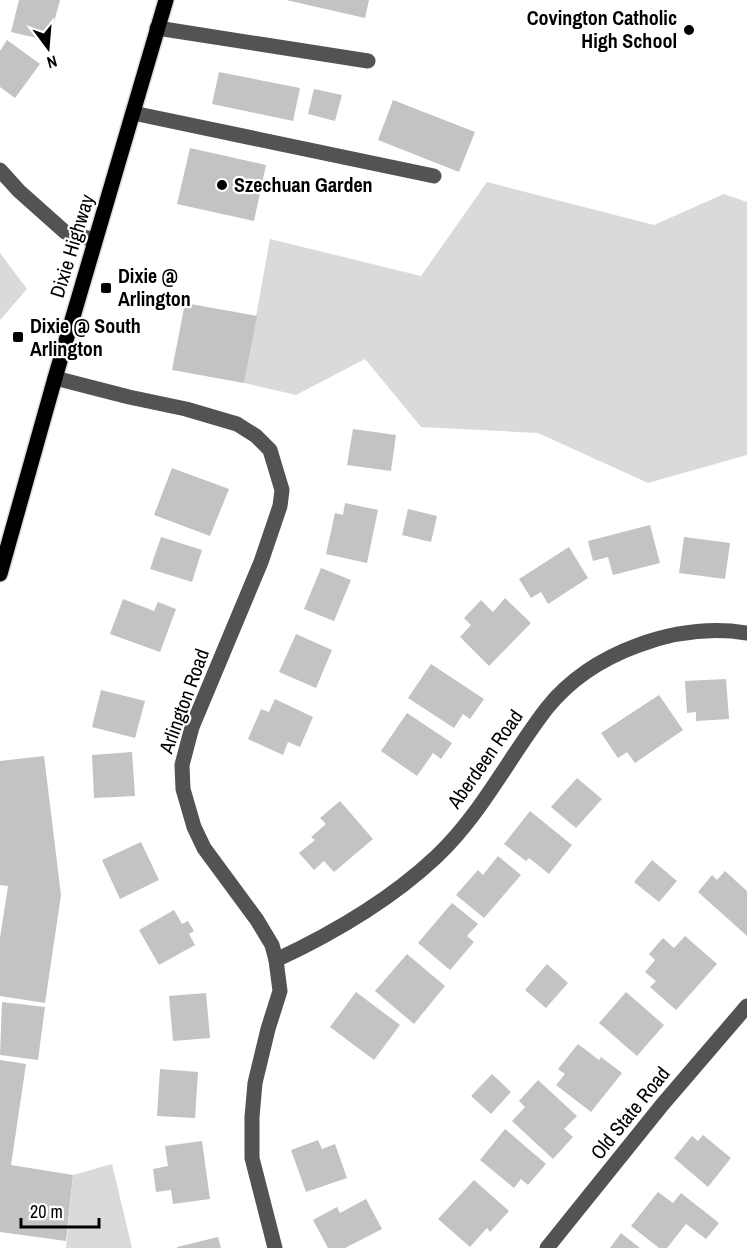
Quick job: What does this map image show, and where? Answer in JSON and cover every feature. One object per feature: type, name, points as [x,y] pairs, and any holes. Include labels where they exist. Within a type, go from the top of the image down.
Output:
[{"type":"main road","name":"Dixie Highway","points":[[0,574],[166,0]]},
{"type":"street","points":[[157,28],[368,61]]},
{"type":"street","points":[[133,113],[434,176]]},
{"type":"street","points":[[0,170],[19,191],[65,231],[95,240]]},
{"type":"street","name":"Arlington Road","points":[[55,378],[129,397],[186,408],[237,424],[256,436],[270,450],[282,490],[280,506],[261,562],[192,727],[182,765],[183,789],[194,827],[204,848],[257,920],[272,945],[276,960],[280,991],[258,1072],[252,1117],[252,1158],[275,1248]]},
{"type":"street","name":"Aberdeen Road","points":[[276,960],[330,934],[385,900],[436,857],[462,828],[548,707],[573,683],[598,665],[645,643],[685,633],[747,633]]},
{"type":"street","name":"Old State Road","points":[[547,1248],[655,1114],[747,1006]]},
{"type":"shaded area","points":[[487,182],[654,225],[724,194],[747,202],[747,455],[648,483],[538,433],[421,427],[365,359],[296,395],[244,383],[270,239],[421,276]]},
{"type":"shaded area","points":[[0,253],[27,289],[0,320]]},
{"type":"shaded area","points":[[112,1164],[132,1248],[66,1248],[73,1175]]},
{"type":"building","points":[[19,0],[60,0],[49,41],[11,32]]},
{"type":"building","points":[[286,0],[369,0],[365,18]]},
{"type":"building","points":[[7,40],[40,64],[15,98],[0,87],[0,51]]},
{"type":"building","points":[[219,72],[300,88],[293,121],[212,104]]},
{"type":"building","points":[[314,89],[342,95],[335,121],[308,114]]},
{"type":"building","points":[[393,100],[475,132],[459,172],[378,140]]},
{"type":"building","name":"Szechuan Garden","points":[[190,148],[266,165],[254,221],[177,204]]},
{"type":"building","points":[[185,303],[257,316],[244,383],[172,370]]},
{"type":"building","points":[[353,429],[396,435],[391,471],[347,465]]},
{"type":"building","points":[[172,468],[229,489],[210,536],[154,515]]},
{"type":"building","points":[[345,503],[378,510],[367,563],[326,554],[335,513],[343,515]]},
{"type":"building","points":[[408,509],[437,516],[431,542],[402,535]]},
{"type":"building","points":[[650,525],[660,563],[613,575],[608,557],[593,561],[588,541]]},
{"type":"building","points":[[161,537],[202,550],[192,582],[150,569]]},
{"type":"building","points":[[684,537],[730,543],[725,579],[679,573]]},
{"type":"building","points":[[569,547],[588,578],[548,604],[541,592],[531,598],[519,579]]},
{"type":"building","points":[[321,568],[351,580],[334,621],[304,609]]},
{"type":"building","points":[[505,598],[531,623],[489,666],[460,637],[471,625],[464,618],[481,600],[493,612]]},
{"type":"building","points":[[123,599],[154,611],[158,602],[176,609],[160,652],[110,634]]},
{"type":"building","points":[[296,634],[332,650],[316,688],[279,672]]},
{"type":"building","points":[[431,664],[484,699],[470,719],[463,714],[454,728],[408,698]]},
{"type":"building","points":[[726,679],[729,719],[696,721],[696,712],[687,713],[685,681]]},
{"type":"building","points":[[101,690],[145,701],[135,738],[92,727]]},
{"type":"building","points":[[659,695],[683,730],[635,763],[627,752],[618,758],[601,733]]},
{"type":"building","points":[[275,699],[313,717],[300,747],[288,742],[283,755],[248,739],[261,709],[269,712]]},
{"type":"building","points":[[407,713],[452,743],[441,759],[433,753],[417,776],[381,751]]},
{"type":"building","points":[[132,752],[135,796],[94,798],[92,755]]},
{"type":"building","points":[[44,756],[61,895],[45,1003],[0,996],[0,938],[8,886],[0,885],[0,761]]},
{"type":"building","points":[[577,778],[602,799],[576,828],[551,807]]},
{"type":"building","points":[[340,801],[373,839],[334,872],[324,861],[314,870],[299,853],[315,840],[311,837],[326,824],[320,818]]},
{"type":"building","points":[[530,811],[572,845],[549,874],[529,858],[526,861],[504,844]]},
{"type":"building","points":[[141,842],[159,880],[120,899],[102,860]]},
{"type":"building","points":[[498,856],[521,875],[484,918],[456,895],[478,870],[483,875]]},
{"type":"building","points":[[652,860],[677,881],[659,902],[634,882]]},
{"type":"building","points":[[725,871],[747,891],[747,936],[698,892],[712,875],[717,880]]},
{"type":"building","points":[[452,903],[478,924],[467,936],[474,942],[450,970],[418,943]]},
{"type":"building","points":[[174,910],[182,924],[188,921],[194,931],[189,934],[195,945],[159,965],[139,930]]},
{"type":"building","points":[[685,936],[717,964],[676,1010],[650,987],[656,981],[645,972],[655,960],[649,954],[663,938],[674,948]]},
{"type":"building","points":[[407,954],[445,986],[414,1024],[375,991]]},
{"type":"building","points":[[547,964],[568,983],[546,1008],[525,990]]},
{"type":"building","points":[[356,992],[400,1025],[374,1060],[330,1027]]},
{"type":"building","points":[[626,992],[664,1025],[637,1056],[599,1023]]},
{"type":"building","points":[[206,993],[210,1038],[173,1041],[169,996]]},
{"type":"building","points":[[2,1002],[45,1007],[38,1060],[0,1055]]},
{"type":"building","points":[[578,1044],[599,1060],[601,1057],[622,1073],[591,1112],[556,1085],[565,1074],[558,1069]]},
{"type":"building","points":[[0,1060],[26,1064],[11,1165],[73,1175],[66,1241],[0,1232]]},
{"type":"building","points":[[160,1069],[198,1072],[195,1118],[157,1116]]},
{"type":"building","points":[[492,1074],[511,1092],[491,1114],[471,1096]]},
{"type":"building","points":[[538,1080],[577,1116],[564,1129],[573,1137],[553,1159],[512,1121],[525,1107],[519,1101]]},
{"type":"building","points":[[505,1129],[546,1164],[528,1185],[521,1179],[514,1188],[480,1160]]},
{"type":"building","points":[[703,1135],[731,1158],[708,1187],[674,1158],[692,1136],[698,1141]]},
{"type":"building","points":[[318,1140],[322,1149],[335,1144],[347,1178],[306,1192],[291,1150]]},
{"type":"building","points":[[202,1141],[210,1199],[173,1204],[171,1190],[156,1192],[153,1169],[168,1166],[165,1146]]},
{"type":"building","points":[[474,1180],[509,1211],[490,1232],[487,1228],[470,1247],[438,1219]]},
{"type":"building","points":[[658,1192],[673,1203],[681,1193],[719,1223],[706,1239],[686,1224],[667,1248],[659,1248],[631,1226]]},
{"type":"building","points":[[366,1199],[382,1229],[345,1248],[328,1248],[313,1220],[337,1207],[340,1213]]},
{"type":"building","points":[[621,1233],[640,1248],[610,1248]]},
{"type":"building","points":[[218,1237],[221,1248],[177,1248],[177,1247]]},
{"type":"place","name":"Covington Catholic High School","points":[[689,30]]},
{"type":"place","name":"Szechuan Garden","points":[[222,185]]},
{"type":"place","name":"Dixie @ Arlington","points":[[106,288]]},
{"type":"place","name":"Dixie @ South Arlington","points":[[18,337]]}]
